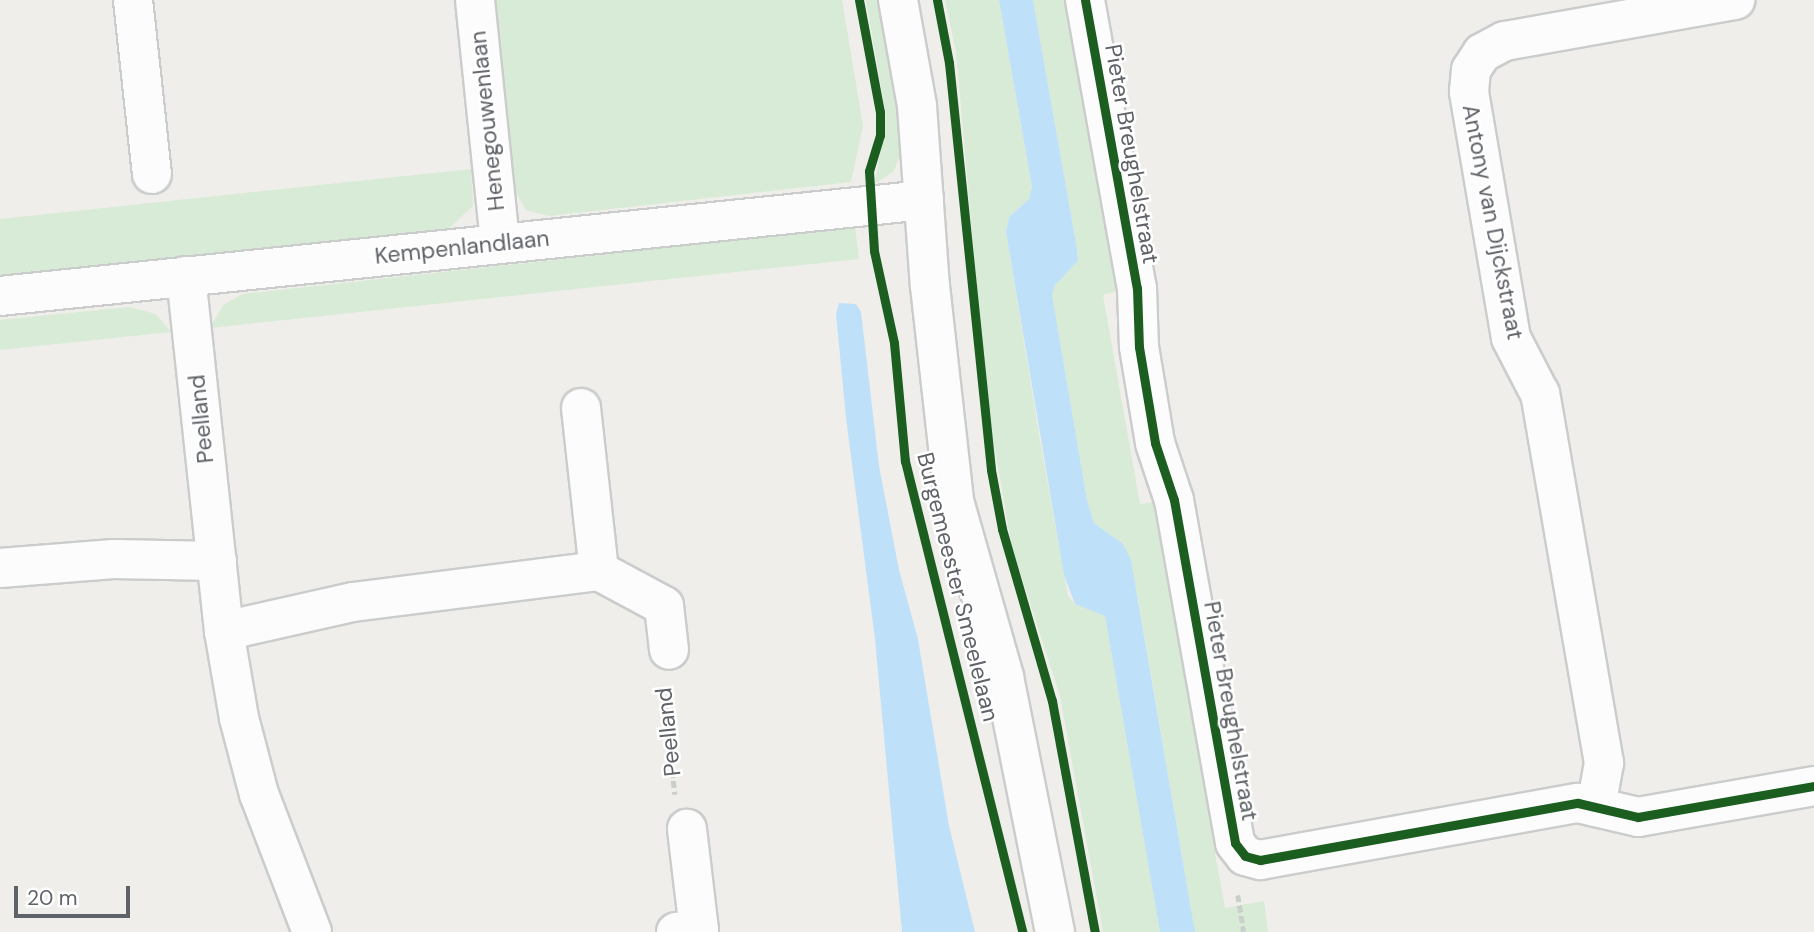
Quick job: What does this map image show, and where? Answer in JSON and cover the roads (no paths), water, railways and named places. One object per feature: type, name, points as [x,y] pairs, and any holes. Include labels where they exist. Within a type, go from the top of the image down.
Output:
[{"type":"street","points":[[133,0],[152,174]]},
{"type":"street","name":"Henegouwenlaan","points":[[475,0],[500,243]]},
{"type":"street","name":"Burgemeester Smeelelaan","points":[[898,0],[917,106],[954,501],[1004,677],[1055,932]]},
{"type":"street","name":"Pieter Breughelstraat","points":[[1085,0],[1136,288],[1139,347],[1155,443],[1174,500],[1235,843],[1245,856],[1260,860],[1578,803],[1638,817],[1814,786]]},
{"type":"street","name":"Antony van Dijckstraat","points":[[1596,807],[1604,763],[1540,394],[1511,338],[1469,92],[1471,71],[1482,53],[1505,41],[1649,8],[1735,0]]},
{"type":"street","name":"Kempenlandlaan","points":[[0,296],[924,200]]},
{"type":"street","name":"Peelland","points":[[186,276],[224,631],[249,762],[312,932]]},
{"type":"street","points":[[581,408],[600,571]]},
{"type":"street","points":[[0,568],[114,559],[217,561]]},
{"type":"street","points":[[224,631],[353,602],[600,571],[664,606],[669,650]]},
{"type":"street","points":[[687,829],[691,931]]},
{"type":"water","points":[[999,0],[1033,0],[1077,249],[1078,261],[1055,285],[1052,295],[1087,500],[1094,523],[1122,543],[1131,560],[1195,932],[1160,932],[1105,616],[1075,604],[1064,575],[1006,232],[1009,217],[1029,199],[1032,187]]},
{"type":"water","points":[[839,303],[856,304],[861,312],[879,466],[899,570],[918,639],[949,826],[975,932],[902,932],[875,639],[846,418],[836,314]]}]
